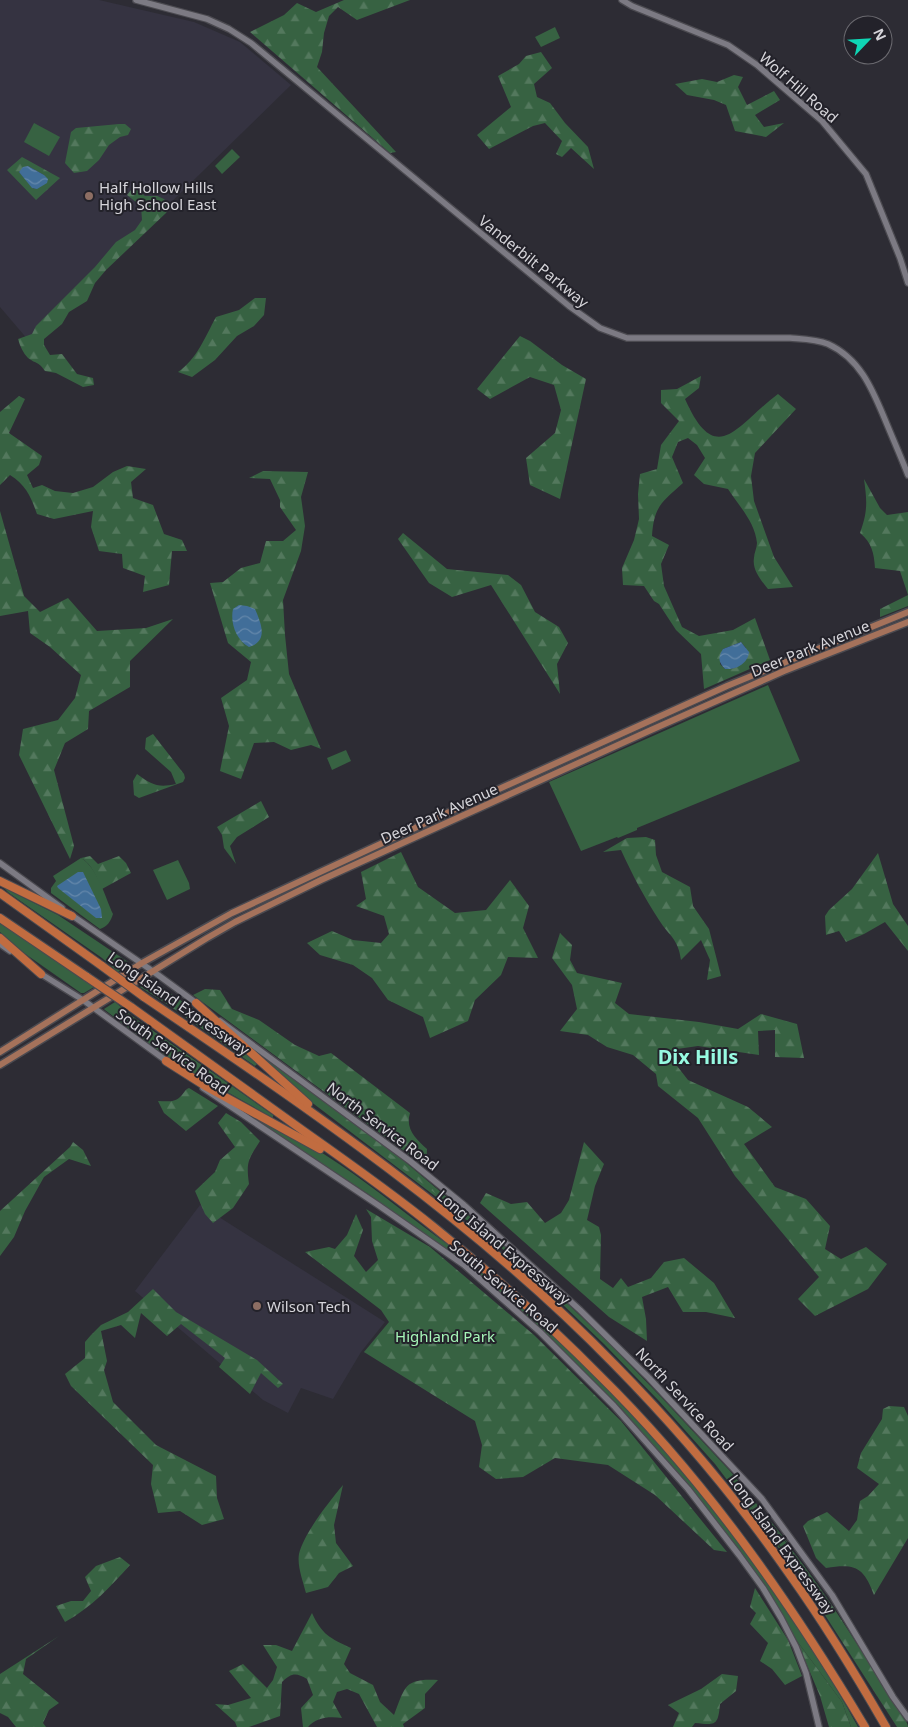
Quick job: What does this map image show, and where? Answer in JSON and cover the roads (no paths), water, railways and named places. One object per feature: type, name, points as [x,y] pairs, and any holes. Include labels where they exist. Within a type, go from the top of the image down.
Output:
[{"type":"highway","points":[[0,881],[72,916]]},
{"type":"highway","name":"Long Island Expressway","points":[[0,893],[144,997],[319,1117],[445,1212],[491,1250],[574,1325],[650,1401],[723,1486],[790,1574],[819,1617],[886,1727]]},
{"type":"highway","name":"Long Island Expressway","points":[[0,918],[131,1008],[389,1193],[479,1264],[562,1338],[674,1455],[714,1505],[775,1585],[804,1627],[865,1727]]},
{"type":"highway","points":[[0,938],[41,974]]},
{"type":"highway","points":[[196,1003],[319,1117]]},
{"type":"highway","points":[[166,1061],[207,1087],[310,1143],[389,1193]]},
{"type":"main road","name":"Vanderbilt Parkway","points":[[136,0],[207,18],[251,43],[569,306],[600,328],[627,338],[790,338],[810,339],[828,344],[859,368],[870,384],[908,475]]},
{"type":"main road","name":"Wolf Hill Road","points":[[622,0],[632,6],[728,45],[757,65],[822,121],[866,174],[900,258],[908,283]]},
{"type":"main road","name":"Deer Park Avenue","points":[[0,1052],[142,963],[232,913],[727,686],[908,612]]},
{"type":"main road","name":"Deer Park Avenue","points":[[0,1065],[235,922],[321,880],[724,697],[908,622]]},
{"type":"main road","name":"North Service Road","points":[[0,863],[72,916],[142,963],[410,1161],[456,1198],[580,1310],[649,1378],[762,1499],[832,1595],[893,1697],[908,1718]]},
{"type":"main road","name":"South Service Road","points":[[0,944],[41,974],[83,1000],[226,1105],[310,1159],[464,1265],[540,1332],[614,1406],[688,1489],[763,1588],[796,1647],[806,1673],[819,1727]]},
{"type":"water","points":[[28,166],[44,175],[48,179],[47,183],[37,189],[32,188],[19,172],[23,167]]},
{"type":"water","points":[[239,605],[255,609],[261,626],[262,631],[259,640],[249,647],[237,636],[233,625],[233,609]]},
{"type":"water","points":[[741,642],[749,652],[746,660],[737,667],[725,669],[719,659],[723,649]]},
{"type":"water","points":[[78,872],[83,872],[101,909],[102,918],[96,918],[58,888],[57,886]]},
{"type":"place","name":"Half Hollow Hills High School East","points":[[89,196]]},
{"type":"place","name":"Wilson Tech","points":[[257,1306]]},
{"type":"district","name":"Dix Hills","points":[[698,1056]]},
{"type":"park label","name":"Highland Park","points":[[445,1336]]}]
